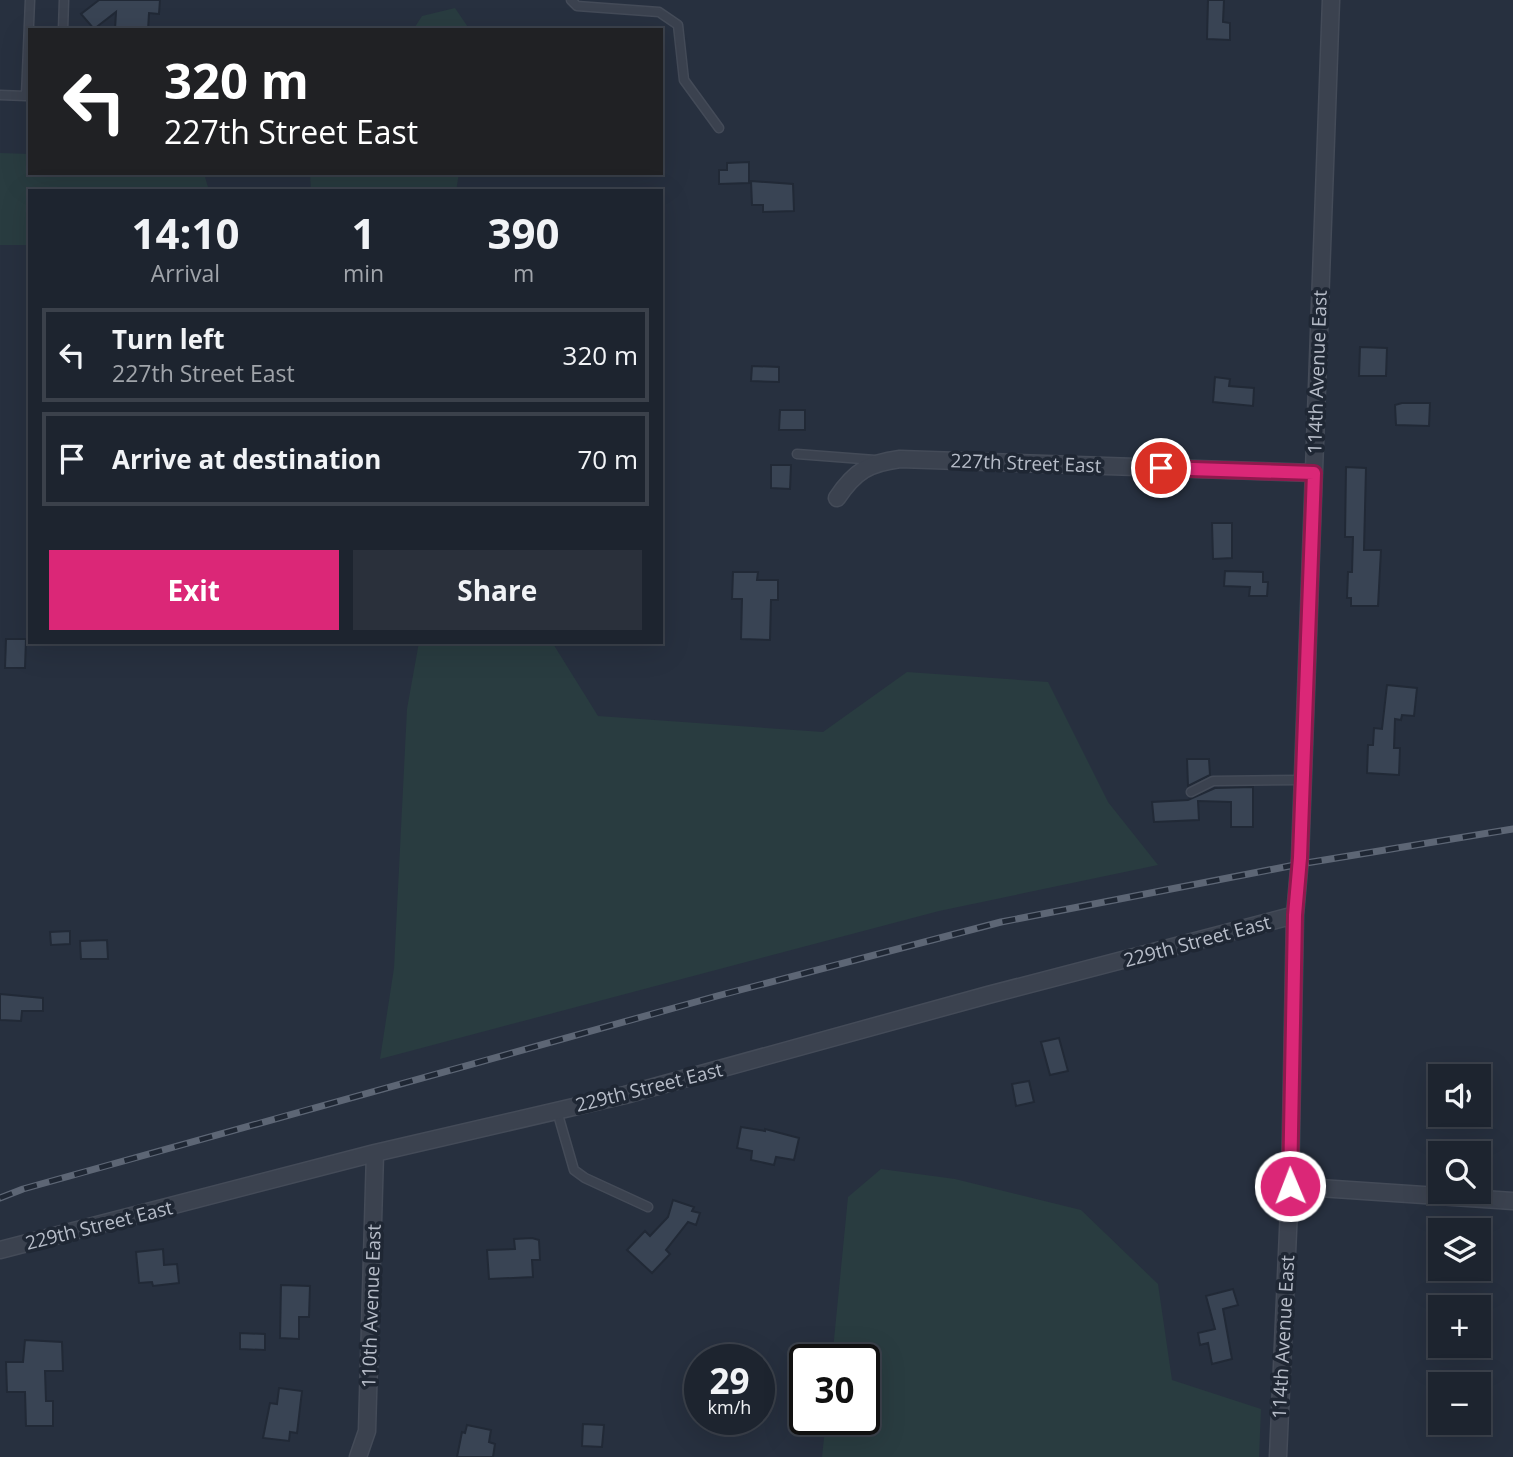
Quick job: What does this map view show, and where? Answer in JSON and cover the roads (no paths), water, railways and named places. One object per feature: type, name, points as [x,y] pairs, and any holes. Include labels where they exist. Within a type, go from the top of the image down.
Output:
[{"type":"street","name":"114th Avenue East","points":[[1279,1457],[1290,1186],[1295,915],[1303,780],[1331,0]]},
{"type":"street","name":"227th Street East","points":[[837,498],[857,472],[868,465],[900,459],[1314,473]]},
{"type":"street","name":"229th Street East","points":[[0,1250],[375,1153],[625,1096],[988,995],[1295,915]]},
{"type":"street","name":"110th Avenue East","points":[[358,1457],[367,1430],[375,1153]]},
{"type":"street","points":[[1290,1186],[1513,1201]]},
{"type":"lane","points":[[29,28],[30,0]]},
{"type":"lane","points":[[63,28],[64,0]]},
{"type":"lane","points":[[571,0],[577,6],[659,12],[678,25],[684,80],[719,128]]},
{"type":"lane","points":[[0,95],[28,96]]},
{"type":"lane","points":[[797,454],[885,461]]},
{"type":"lane","points":[[1191,792],[1213,781],[1303,780]]},
{"type":"lane","points":[[557,1111],[574,1170],[585,1178],[648,1207]]},
{"type":"railway","points":[[0,1198],[23,1189],[717,996],[1001,922],[1300,864],[1513,829]]}]
